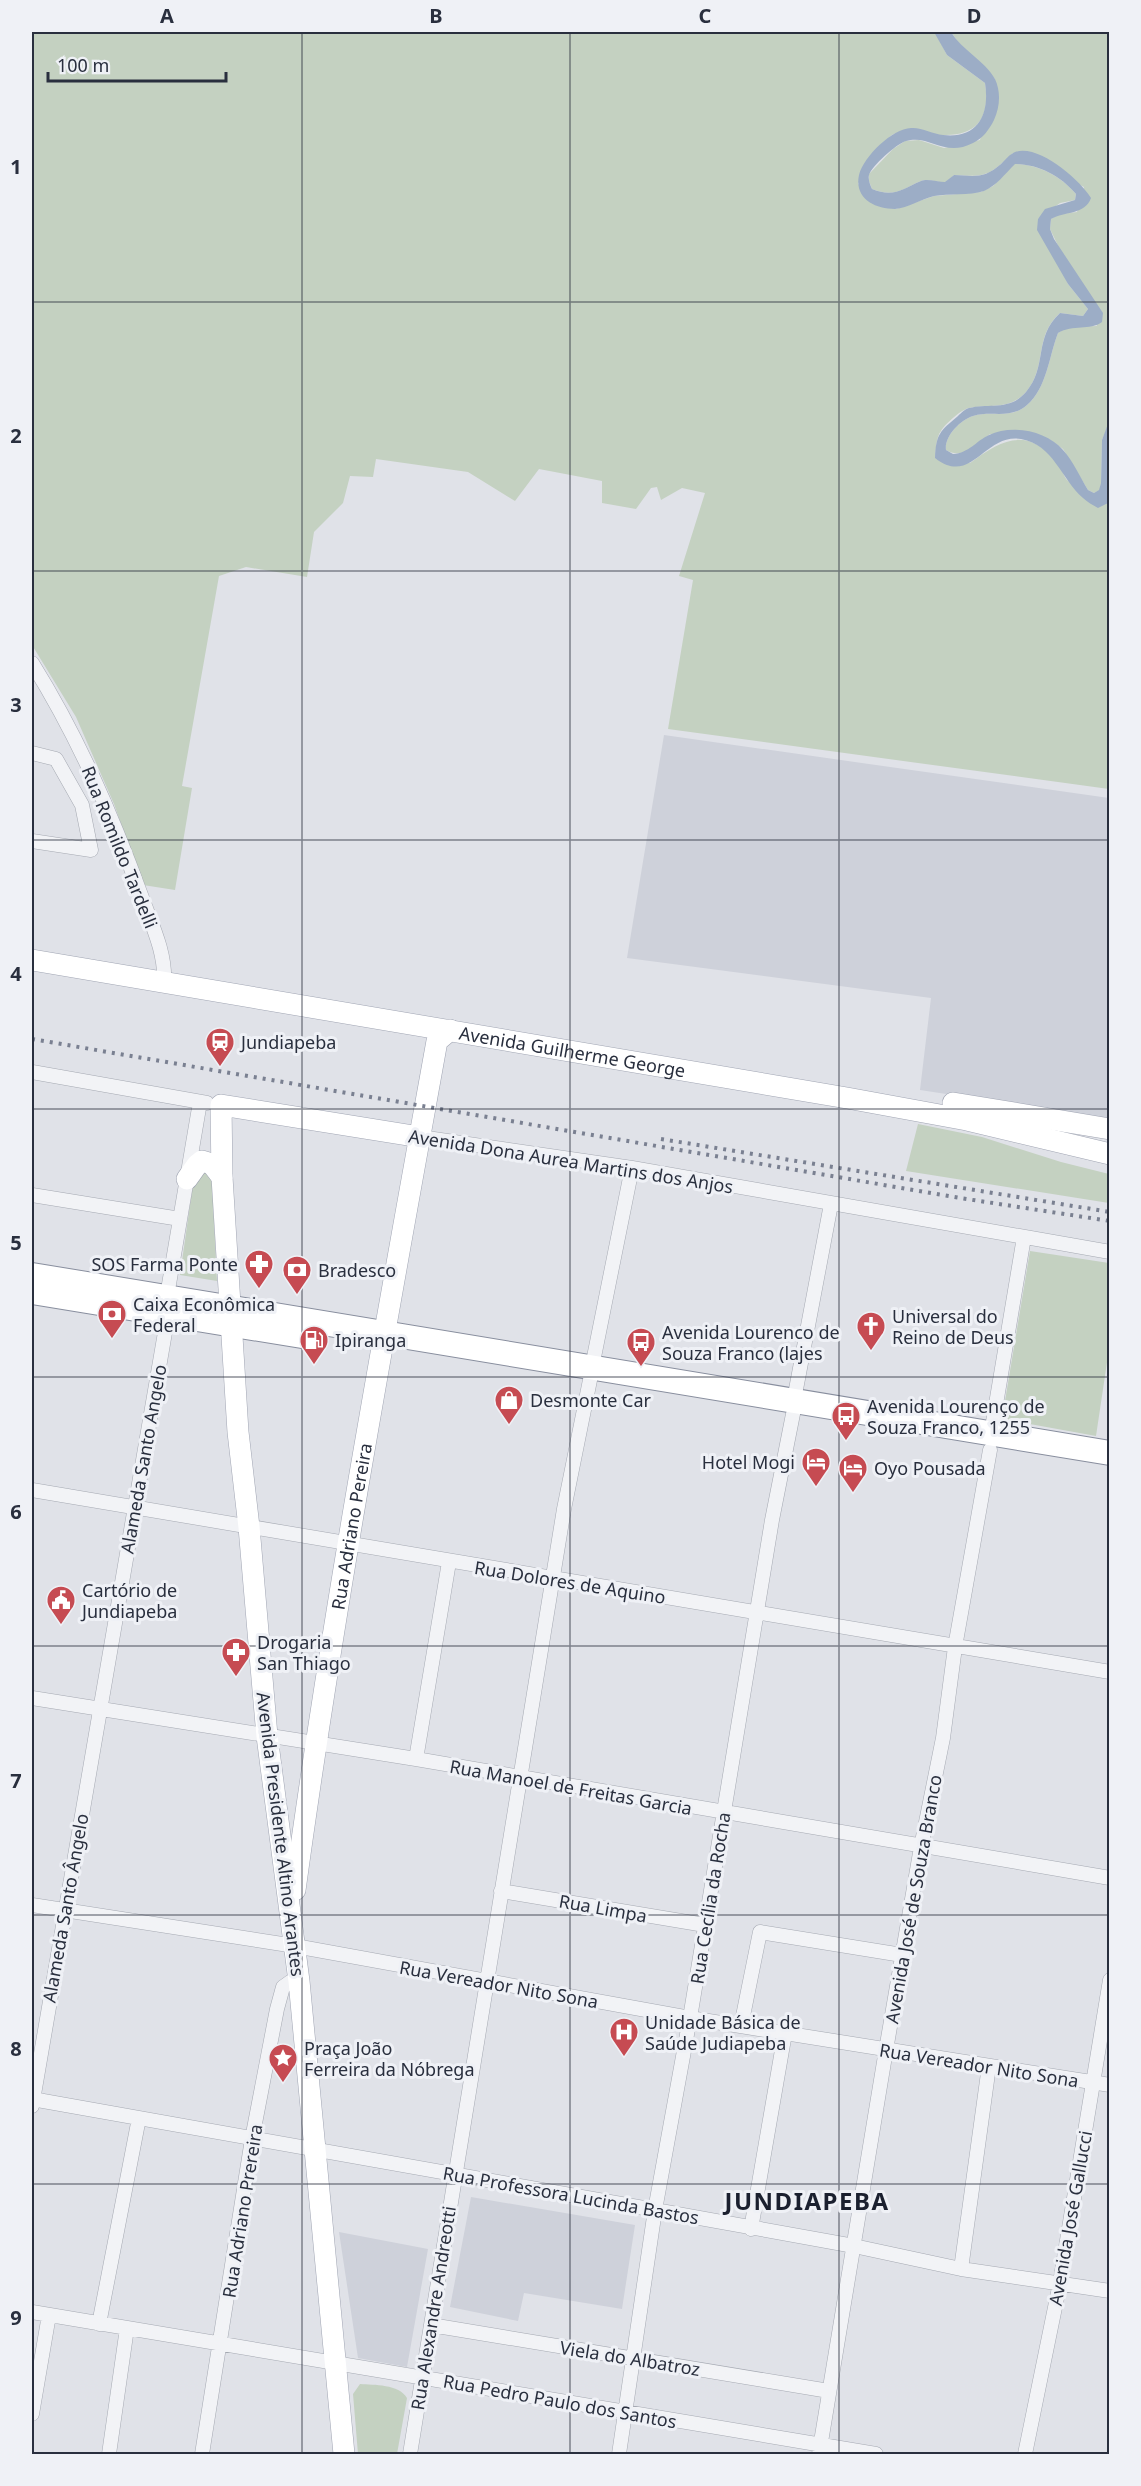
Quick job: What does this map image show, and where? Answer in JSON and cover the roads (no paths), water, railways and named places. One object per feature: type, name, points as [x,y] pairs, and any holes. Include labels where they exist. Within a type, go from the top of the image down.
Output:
[{"type":"highway","points":[[32,1275],[168,1305],[230,1316],[591,1373],[1104,1460]]},
{"type":"highway","points":[[32,1292],[168,1305]]},
{"type":"main road","name":"Avenida Guilherme George","points":[[32,950],[439,1033],[967,1120],[1110,1154]]},
{"type":"main road","name":"Avenida Guilherme George","points":[[32,960],[164,977],[1110,1130]]},
{"type":"main road","name":"Rua Adriano Pereira","points":[[291,1918],[315,1743],[382,1341],[439,1033]]},
{"type":"main road","name":"Avenida Dona Aurea Martins dos Anjos","points":[[221,1105],[420,1137]]},
{"type":"main road","name":"Avenida Presidente Altino Arantes","points":[[221,1105],[222,1178],[238,1432],[249,1527],[267,1736],[299,1981],[344,2454]]},
{"type":"main road","points":[[187,1179],[202,1161],[212,1164],[222,1178]]},
{"type":"street","name":"Rua Romildo Tardelli","points":[[32,663],[60,711],[102,793],[158,943],[164,977]]},
{"type":"street","points":[[32,753],[56,759],[82,805],[91,850],[32,841]]},
{"type":"street","name":"Avenida Dona Aurea Martins dos Anjos","points":[[32,1072],[221,1105]]},
{"type":"street","name":"Alameda Santo Angelo","points":[[100,1710],[200,1102]]},
{"type":"street","name":"Avenida Dona Aurea Martins dos Anjos","points":[[420,1137],[632,1168],[1110,1252]]},
{"type":"street","name":"Rua Alexandre Andreotti","points":[[410,2454],[564,1509],[632,1168]]},
{"type":"street","points":[[32,1195],[180,1219]]},
{"type":"street","name":"Rua Cecília da Rocha","points":[[619,2454],[655,2210],[690,2018],[772,1520],[831,1203]]},
{"type":"street","name":"Avenida José de Souza Branco","points":[[820,2450],[902,1955],[943,1738],[955,1647],[1024,1237]]},
{"type":"street","name":"Rua Dolores de Aquino","points":[[32,1490],[1110,1672]]},
{"type":"street","points":[[416,1760],[449,1562]]},
{"type":"street","name":"Rua Manoel de Freitas Garcia","points":[[32,1698],[315,1743],[1110,1878]]},
{"type":"street","name":"Alameda Santo Ângelo","points":[[32,2102],[100,1710]]},
{"type":"street","name":"Rua Limpa","points":[[501,1891],[705,1925]]},
{"type":"street","name":"Rua Vereador Nito Sona","points":[[32,1905],[295,1946],[487,1983],[690,2018],[1110,2085]]},
{"type":"street","points":[[741,2026],[760,1932],[902,1955]]},
{"type":"street","name":"Avenida José Gallucci","points":[[1025,2454],[1060,2283],[1110,1980]]},
{"type":"street","name":"Rua Adriano Prereira","points":[[202,2454],[252,2139],[276,2009],[283,1987],[290,1982],[299,1981]]},
{"type":"street","points":[[751,2229],[785,2033]]},
{"type":"street","points":[[961,2269],[989,2066]]},
{"type":"street","name":"Rua Professora Lucinda Bastos","points":[[32,2102],[139,2118],[455,2174],[854,2246],[961,2269],[1110,2291]]},
{"type":"street","points":[[99,2324],[139,2118]]},
{"type":"street","name":"Rua Pedro Paulo dos Santos","points":[[32,2312],[626,2412],[820,2450],[876,2454]]},
{"type":"street","points":[[32,2414],[49,2315]]},
{"type":"street","name":"Viela do Albatroz","points":[[431,2325],[830,2391]]},
{"type":"street","points":[[109,2454],[128,2328]]},
{"type":"water","points":[[934,32],[951,32],[991,73],[999,94],[996,115],[983,136],[963,147],[945,147],[923,140],[906,141],[896,146],[871,171],[869,179],[872,189],[892,193],[923,180],[945,182],[954,175],[984,174],[995,169],[1015,152],[1025,151],[1046,158],[1068,173],[1091,198],[1079,210],[1051,219],[1050,229],[1054,239],[1103,313],[1102,322],[1097,325],[1058,333],[1043,381],[1034,398],[1027,405],[1014,412],[980,414],[968,418],[950,435],[946,450],[953,454],[959,453],[984,437],[998,432],[1029,431],[1056,443],[1073,464],[1088,490],[1094,493],[1099,490],[1101,483],[1102,440],[1109,421],[1109,499],[1108,503],[1098,508],[1086,501],[1075,490],[1049,455],[1032,442],[1008,439],[969,463],[959,466],[948,465],[935,458],[936,443],[940,434],[965,410],[1013,402],[1026,392],[1037,372],[1046,332],[1060,313],[1083,316],[1088,309],[1068,284],[1037,230],[1038,219],[1045,209],[1075,200],[1076,194],[1049,172],[1032,166],[1015,164],[996,183],[984,191],[934,196],[895,209],[880,207],[867,201],[863,196],[858,183],[862,168],[873,152],[888,138],[911,128],[943,135],[965,133],[979,122],[983,114],[985,83],[947,55]]},
{"type":"railway","points":[[32,1039],[960,1198],[1110,1221]]},
{"type":"railway","points":[[661,1139],[1110,1212]]},
{"type":"place","name":"Jundiapeba","points":[[220,1068]]},
{"type":"place","name":"SOS Farma Ponte","points":[[259,1290]]},
{"type":"place","name":"Bradesco","points":[[297,1296]]},
{"type":"place","name":"Caixa Econômica Federal","points":[[112,1340]]},
{"type":"place","name":"Universal do Reino de Deus","points":[[871,1352]]},
{"type":"place","name":"Ipiranga","points":[[314,1366]]},
{"type":"place","name":"Avenida Lourenco de Souza Franco (lajes","points":[[641,1368]]},
{"type":"place","name":"Desmonte Car","points":[[509,1426]]},
{"type":"place","name":"Avenida Lourenço de Souza Franco, 1255","points":[[846,1442]]},
{"type":"place","name":"Hotel Mogi","points":[[816,1488]]},
{"type":"place","name":"Oyo Pousada","points":[[853,1494]]},
{"type":"place","name":"Cartório de Jundiapeba","points":[[61,1626]]},
{"type":"place","name":"Drogaria San Thiago","points":[[236,1678]]},
{"type":"place","name":"Unidade Básica de Saúde Judiapeba","points":[[624,2058]]},
{"type":"place","name":"Praça João Ferreira da Nóbrega","points":[[283,2084]]},
{"type":"district","name":"JUNDIAPEBA","points":[[807,2200]]}]
